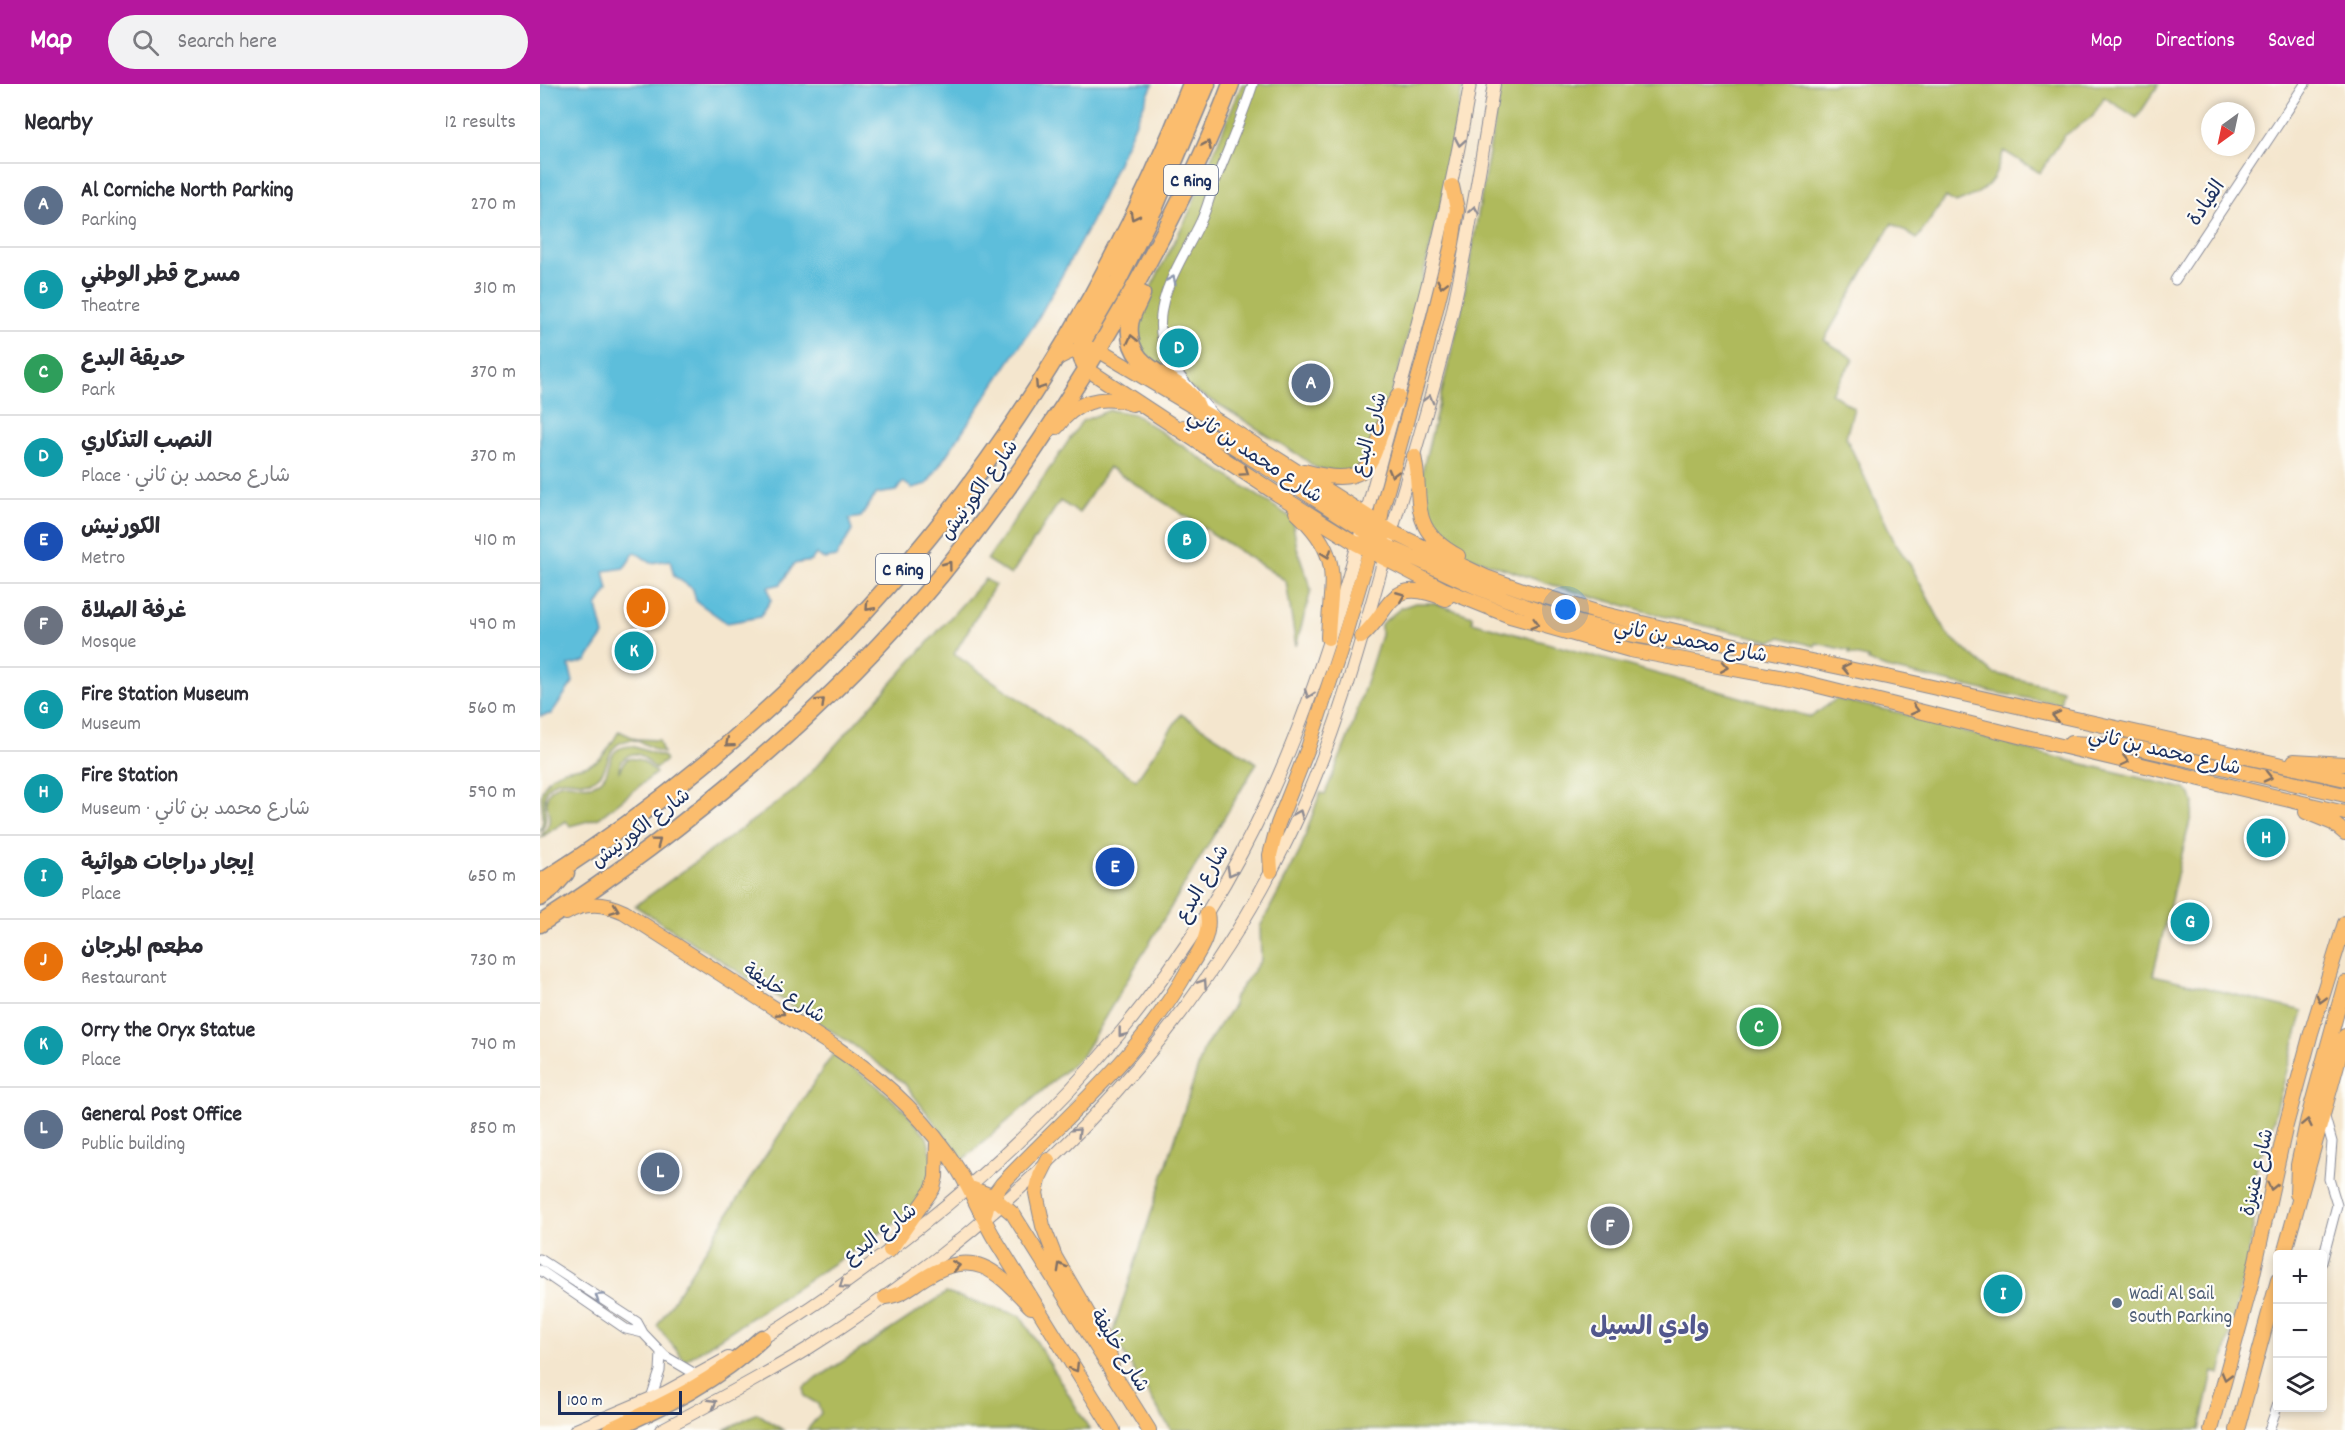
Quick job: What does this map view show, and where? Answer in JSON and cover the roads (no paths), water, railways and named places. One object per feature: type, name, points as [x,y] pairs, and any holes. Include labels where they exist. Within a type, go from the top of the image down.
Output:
[{"type":"highway","name":"شارع الكورنيش","points":[[540,883],[645,811],[718,752],[781,696],[844,634],[920,549],[959,500],[1013,425],[1056,359],[1140,205],[1191,84]]},
{"type":"highway","points":[[1087,369],[1082,359],[1081,348],[1155,207],[1207,84]]},
{"type":"highway","name":"شارع الكورنيش","points":[[540,923],[612,876],[659,841],[763,755],[822,701],[880,642],[941,574],[1026,460],[1087,369],[1144,273],[1182,201],[1231,84]]},
{"type":"highway","points":[[1144,273],[1143,290],[1130,328],[1133,347],[1139,358],[1150,369],[1190,395],[1198,410]]},
{"type":"highway","points":[[540,898],[558,882],[572,862]]},
{"type":"highway","points":[[610,1430],[681,1398],[739,1360],[762,1338]]},
{"type":"main road","name":"شارع البدع","points":[[997,1200],[1048,1160],[1090,1120],[1176,1021],[1232,940],[1292,831],[1317,772],[1342,702],[1361,637],[1398,396],[1452,186],[1470,84]]},
{"type":"main road","name":"شارع البدع","points":[[576,1430],[651,1398],[762,1338],[831,1293],[890,1250],[968,1187],[1050,1111],[1112,1045],[1159,986],[1208,913],[1271,793],[1293,740],[1328,638],[1414,456],[1451,318],[1471,224],[1494,84]]},
{"type":"main road","points":[[1271,871],[1270,855],[1275,832],[1308,748],[1375,538],[1425,354],[1452,244],[1457,209],[1452,186]]},
{"type":"main road","points":[[1056,359],[1081,348]]},
{"type":"main road","name":"شارع محمد بن ثاني","points":[[1081,348],[1098,350],[1291,467],[1375,538],[1479,605],[1532,624],[1630,650],[1795,680],[2345,813]]},
{"type":"main road","name":"شارع محمد بن ثاني","points":[[1087,369],[1277,494],[1375,538],[1562,603],[1730,644],[2345,779]]},
{"type":"main road","points":[[1291,467],[1333,478],[1360,472],[1376,452],[1386,419],[1398,396]]},
{"type":"main road","points":[[1026,460],[1037,454],[1067,415],[1086,402],[1114,400],[1151,411]]},
{"type":"main road","points":[[1175,426],[1199,430],[1233,446],[1375,538],[1480,589],[1569,620],[1648,639],[1698,644],[1730,644]]},
{"type":"main road","points":[[1414,456],[1417,471],[1418,508],[1427,531],[1441,546],[1469,563],[1486,577]]},
{"type":"main road","points":[[1277,494],[1316,532],[1327,551],[1333,582],[1328,638]]},
{"type":"main road","points":[[1361,637],[1389,601],[1401,594],[1424,591],[1458,604],[1479,605]]},
{"type":"main road","points":[[2045,742],[2092,742],[2129,746],[2345,795]]},
{"type":"main road","points":[[2284,765],[2295,761],[2345,764]]},
{"type":"main road","points":[[2275,795],[2292,806],[2324,817],[2345,833]]},
{"type":"main road","name":"شارع خليفة","points":[[540,923],[555,920],[573,908],[587,904],[602,904],[624,912],[857,1062],[900,1098],[937,1141],[968,1187],[984,1218],[1113,1430]]},
{"type":"main road","points":[[661,1430],[808,1348],[885,1297],[984,1218],[997,1200],[1106,1080],[1155,1021],[1177,990],[1206,938],[1208,913]]},
{"type":"main road","name":"شارع عنيزة","points":[[2211,1430],[2250,1288],[2288,1118],[2345,923]]},
{"type":"main road","points":[[2299,1202],[2297,1173],[2308,1118],[2345,983]]},
{"type":"main road","points":[[2285,1250],[2345,1036]]},
{"type":"main road","points":[[890,1250],[933,1188],[936,1177],[937,1141]]},
{"type":"main road","points":[[1048,1160],[1040,1176],[1036,1193],[1044,1226],[1055,1257],[1108,1348],[1113,1375]]},
{"type":"main road","points":[[968,1187],[997,1200]]},
{"type":"main road","name":"شارع خليفة","points":[[997,1200],[1013,1214],[1149,1430]]},
{"type":"main road","points":[[885,1297],[902,1293],[927,1276],[947,1267],[977,1265],[998,1274],[1044,1318]]},
{"type":"main road","points":[[2237,1430],[2273,1295]]},
{"type":"street","name":"شارع محمد بن ثاني","points":[[1221,423],[1174,367],[1165,349],[1161,318],[1164,300],[1202,219],[1253,84]]},
{"type":"street","name":"القيادة","points":[[2175,280],[2305,84]]},
{"type":"street","points":[[2324,1114],[2332,1142],[2328,1175],[2337,1205],[2325,1250]]},
{"type":"street","points":[[540,1259],[637,1322],[643,1333],[661,1353],[677,1365],[697,1375]]},
{"type":"street","points":[[540,1270],[626,1329],[643,1333]]},
{"type":"street","points":[[651,1398],[660,1371],[661,1353]]},
{"type":"street","points":[[2269,1430],[2275,1412]]},
{"type":"water","points":[[540,84],[1153,84],[1091,223],[1036,322],[927,484],[912,488],[903,482],[896,491],[876,494],[861,517],[849,519],[852,531],[836,557],[824,559],[816,554],[811,561],[794,564],[781,584],[768,587],[771,600],[760,617],[727,623],[696,601],[693,589],[674,576],[670,560],[651,563],[635,552],[624,568],[604,571],[608,590],[597,606],[604,635],[586,661],[569,665],[573,682],[551,714],[540,716]]},
{"type":"place","name":"النصب التذكاري","points":[[1179,348]]},
{"type":"place","name":"Al Corniche North Parking","points":[[1311,383]]},
{"type":"place","name":"مسرح قطر الوطني","points":[[1187,540]]},
{"type":"place","name":"مطعم المرجان","points":[[646,608]]},
{"type":"place","name":"Orry the Oryx Statue","points":[[634,651]]},
{"type":"place","name":"Fire Station","points":[[2266,838]]},
{"type":"place","name":"الكورنيش","points":[[1115,867]]},
{"type":"place","name":"Fire Station Museum","points":[[2190,922]]},
{"type":"place","name":"حديقة البدع","points":[[1759,1027]]},
{"type":"place","name":"General Post Office","points":[[660,1172]]},
{"type":"place","name":"غرفة الصلاة","points":[[1610,1226]]},
{"type":"place","name":"إيجار دراجات هوائية","points":[[2003,1294]]},
{"type":"place","name":"Wadi Al Sail South Parking","points":[[2117,1303]]},
{"type":"district","name":"وادي السيل","points":[[1650,1325]]}]
